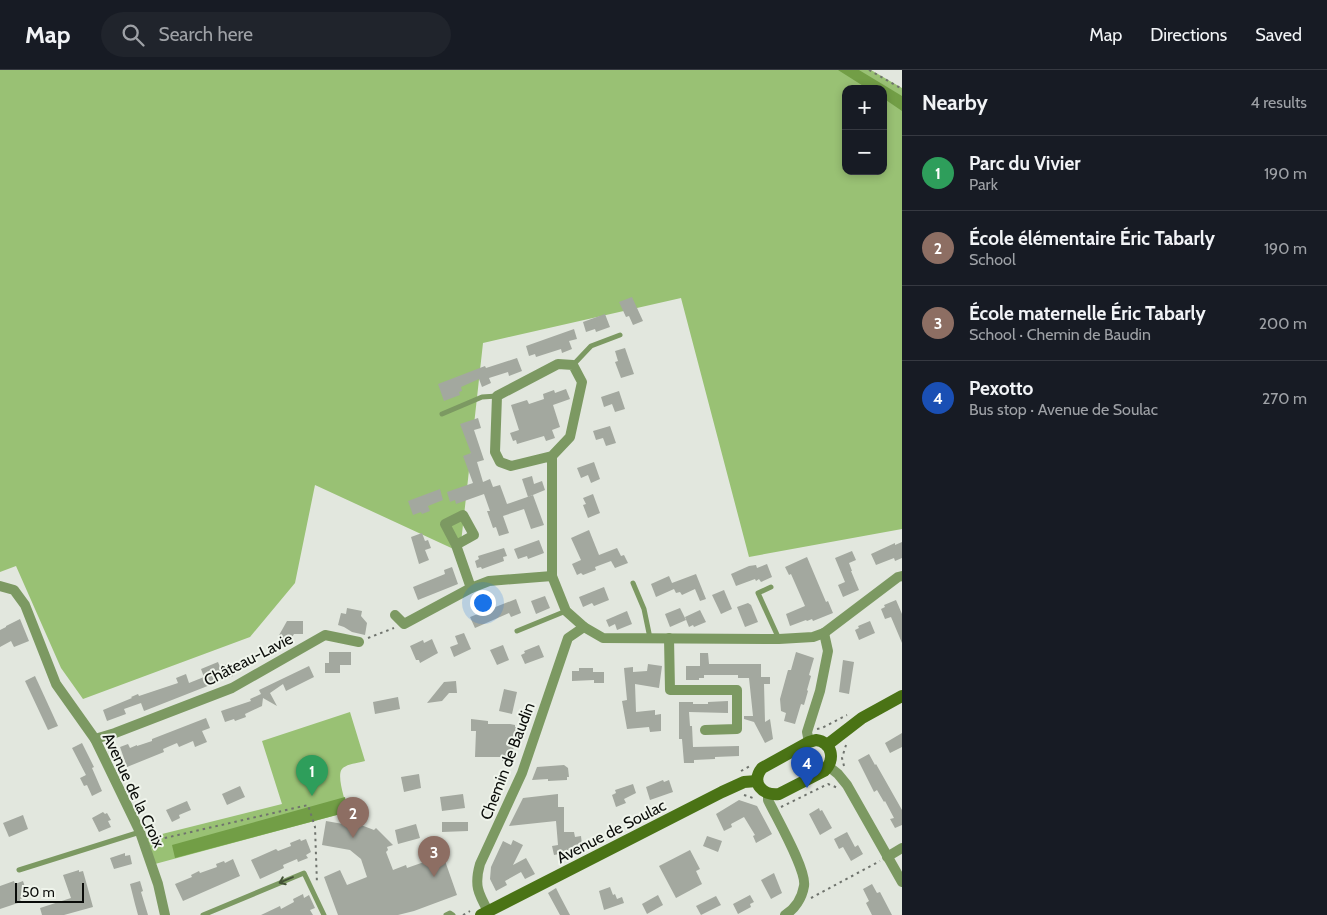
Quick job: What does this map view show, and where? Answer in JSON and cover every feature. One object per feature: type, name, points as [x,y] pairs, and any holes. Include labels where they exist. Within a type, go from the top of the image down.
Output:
[{"type":"main road","points":[[827,745],[862,718],[902,696]]},
{"type":"main road","points":[[822,741],[827,745],[831,753],[828,766],[780,794],[768,794],[760,788],[757,775],[762,768],[809,742],[822,741]]},
{"type":"main road","name":"Avenue de Soulac","points":[[485,913],[722,792],[744,782],[757,781]]},
{"type":"street","points":[[558,364],[573,365],[582,382],[570,437],[552,456],[511,466],[500,462],[495,452],[497,396],[558,364]]},
{"type":"street","points":[[552,456],[552,576],[566,611],[584,627],[603,638],[779,639],[813,637],[824,633],[898,577],[902,576]]},
{"type":"street","points":[[456,546],[472,588]]},
{"type":"street","points":[[395,615],[404,624],[489,581],[552,576]]},
{"type":"street","name":"Avenue de la Croix","points":[[0,586],[14,590],[25,605],[56,684],[95,738],[140,832],[158,884],[166,915]]},
{"type":"street","name":"Chemin de Baudin","points":[[485,913],[477,886],[476,876],[480,864],[522,773],[568,638],[584,627]]},
{"type":"street","points":[[809,742],[807,732],[820,691],[828,651],[824,633]]},
{"type":"street","name":"Château-Lavie","points":[[95,738],[115,733],[232,688],[325,636],[359,642]]},
{"type":"street","points":[[669,638],[670,690],[737,690],[738,730],[705,730]]},
{"type":"street","points":[[828,766],[838,774],[850,790],[902,882]]},
{"type":"street","points":[[768,794],[768,800],[798,860],[805,885],[796,906],[785,915]]},
{"type":"street","points":[[887,857],[902,848]]},
{"type":"lane","points":[[573,365],[591,346],[620,335]]},
{"type":"lane","points":[[442,414],[482,397],[497,396]]},
{"type":"lane","points":[[633,583],[644,609],[650,638]]},
{"type":"lane","points":[[771,587],[758,593],[779,639]]},
{"type":"lane","points":[[517,631],[566,611]]},
{"type":"lane","points":[[19,870],[140,832]]},
{"type":"lane","points":[[203,915],[304,873],[324,915]]},
{"type":"lane","points":[[446,915],[450,913],[453,915]]},
{"type":"path","points":[[870,70],[902,89]]},
{"type":"path","points":[[359,642],[404,624]]},
{"type":"path","points":[[779,822],[782,806],[819,788],[828,784],[836,788],[850,790]]},
{"type":"path","points":[[144,843],[308,805],[315,827],[317,899]]},
{"type":"path","points":[[796,906],[887,857]]},
{"type":"shaded area","points":[[0,70],[871,70],[902,88],[902,529],[749,557],[681,298],[483,343],[460,552],[315,485],[295,583],[250,637],[83,699],[61,668],[16,566],[0,572]]},
{"type":"shaded area","points":[[838,70],[859,70],[884,85],[862,85]]},
{"type":"shaded area","points":[[887,87],[902,96],[902,111],[887,101]]},
{"type":"shaded area","points":[[350,712],[365,761],[346,766],[340,772],[348,812],[155,864],[146,838],[282,804],[262,741]]},
{"type":"shaded area","points":[[345,797],[348,812],[175,858],[172,845]]},
{"type":"building","points":[[632,297],[643,321],[633,325],[629,316],[626,317],[619,302]]},
{"type":"building","points":[[605,314],[610,327],[596,332],[595,329],[586,332],[583,322]]},
{"type":"building","points":[[574,329],[577,339],[569,341],[572,349],[562,353],[561,349],[536,357],[535,354],[529,356],[526,346]]},
{"type":"building","points":[[625,348],[634,374],[621,378],[615,362],[618,361],[615,351]]},
{"type":"building","points":[[517,358],[522,371],[509,376],[508,372],[489,378],[491,383],[482,387],[479,379],[461,387],[460,395],[444,401],[438,384],[485,366],[486,368]]},
{"type":"building","points":[[566,389],[570,399],[553,405],[560,427],[552,430],[555,438],[546,441],[544,436],[517,444],[516,440],[513,441],[510,433],[519,430],[511,405],[527,400],[529,404],[544,399],[543,394],[554,390],[555,393]]},
{"type":"building","points":[[619,391],[625,409],[615,412],[612,404],[604,407],[601,397]]},
{"type":"building","points":[[478,418],[481,428],[474,430],[484,460],[477,462],[483,482],[490,479],[493,487],[500,485],[507,504],[533,495],[544,525],[531,529],[524,509],[503,516],[509,533],[499,536],[496,527],[493,528],[484,494],[456,504],[455,500],[450,502],[447,492],[473,483],[463,456],[471,453],[460,424]]},
{"type":"building","points":[[610,426],[616,443],[606,446],[603,438],[596,440],[593,431]]},
{"type":"building","points":[[594,462],[600,479],[591,483],[588,475],[581,478],[577,468]]},
{"type":"building","points":[[532,476],[534,484],[542,481],[545,490],[528,497],[522,479]]},
{"type":"building","points":[[440,489],[443,500],[428,506],[430,511],[413,515],[408,501]]},
{"type":"building","points":[[593,494],[600,513],[588,518],[583,505],[586,504],[583,498]]},
{"type":"building","points":[[589,530],[599,555],[617,548],[621,556],[624,555],[628,563],[615,568],[611,561],[595,567],[596,570],[583,575],[581,573],[577,575],[572,564],[581,560],[571,538]]},
{"type":"building","points":[[422,533],[425,541],[428,540],[431,548],[425,550],[429,560],[419,564],[411,537]]},
{"type":"building","points":[[539,540],[544,553],[528,559],[527,556],[518,559],[514,549]]},
{"type":"building","points":[[902,542],[902,558],[895,561],[894,558],[876,565],[871,554],[895,543],[895,545]]},
{"type":"building","points":[[504,548],[507,556],[503,557],[504,561],[482,569],[481,567],[477,568],[475,561],[479,559],[478,556]]},
{"type":"building","points":[[852,551],[856,560],[849,563],[859,590],[843,597],[838,585],[845,582],[835,558]]},
{"type":"building","points":[[807,557],[826,602],[828,601],[833,613],[813,621],[812,619],[806,620],[790,626],[786,614],[805,606],[791,574],[789,575],[785,567]]},
{"type":"building","points":[[767,564],[772,577],[761,582],[759,579],[756,581],[755,579],[736,586],[731,574],[749,566],[756,565],[757,568]]},
{"type":"building","points":[[452,567],[458,584],[418,600],[413,587],[445,574],[444,570]]},
{"type":"building","points":[[696,574],[706,599],[700,601],[695,589],[682,595],[680,592],[676,593],[674,589],[656,597],[651,584],[669,576],[672,583]]},
{"type":"building","points":[[604,587],[609,600],[594,606],[592,603],[583,607],[579,597]]},
{"type":"building","points":[[724,590],[732,609],[721,614],[712,595]]},
{"type":"building","points":[[545,596],[550,608],[536,614],[531,601]]},
{"type":"building","points":[[516,599],[521,613],[511,617],[509,613],[475,628],[470,617]]},
{"type":"building","points":[[896,600],[902,614],[902,643],[891,617],[885,619],[881,609],[885,607],[884,605]]},
{"type":"building","points":[[748,603],[751,605],[758,622],[745,627],[737,607]]},
{"type":"building","points":[[347,608],[362,611],[361,616],[367,623],[365,635],[352,632],[338,625],[341,613],[346,614]]},
{"type":"building","points":[[680,608],[686,620],[670,627],[665,614]]},
{"type":"building","points":[[700,610],[706,622],[689,627],[685,617]]},
{"type":"building","points":[[627,611],[632,624],[617,630],[615,624],[609,627],[606,620]]},
{"type":"building","points":[[20,619],[29,641],[14,647],[11,641],[0,647],[0,630]]},
{"type":"building","points":[[287,621],[303,621],[303,634],[294,634],[288,643],[278,637]]},
{"type":"building","points":[[870,621],[875,633],[859,640],[855,630],[859,628],[858,626]]},
{"type":"building","points":[[464,633],[471,649],[454,657],[450,647],[458,644],[455,636]]},
{"type":"building","points":[[432,639],[438,653],[420,663],[419,660],[416,660],[410,646],[423,640],[424,643]]},
{"type":"building","points":[[503,645],[509,660],[497,665],[490,650]]},
{"type":"building","points":[[539,645],[544,657],[525,664],[521,655],[525,653],[524,651]]},
{"type":"building","points":[[329,652],[351,652],[351,665],[340,665],[340,673],[325,673],[325,663],[329,663]]},
{"type":"building","points":[[796,652],[814,658],[804,705],[801,704],[795,724],[784,721],[786,713],[781,711],[780,699],[788,670],[791,670]]},
{"type":"building","points":[[700,653],[708,653],[709,664],[761,664],[761,677],[770,677],[770,684],[764,684],[765,722],[770,719],[773,739],[765,743],[754,722],[744,719],[744,716],[753,716],[749,678],[738,678],[738,675],[704,675],[704,678],[699,678],[699,680],[686,680],[686,666],[700,666]]},
{"type":"building","points":[[843,660],[854,662],[849,694],[839,692]]},
{"type":"building","points":[[218,662],[220,667],[228,663],[233,676],[144,711],[141,703],[124,709],[126,714],[107,721],[103,710],[138,694],[139,696],[178,683],[176,678],[186,674],[189,683],[204,677],[201,669]]},
{"type":"building","points":[[648,664],[662,666],[659,688],[635,684],[636,712],[655,710],[655,715],[661,714],[661,731],[650,732],[649,727],[627,729],[622,701],[627,700],[624,668],[633,667],[633,672],[647,671]]},
{"type":"building","points":[[309,666],[314,677],[286,691],[283,684],[270,693],[277,706],[263,698],[262,706],[245,714],[246,717],[225,722],[221,711],[251,701],[250,699],[261,694],[259,690]]},
{"type":"building","points":[[579,668],[593,668],[593,672],[604,672],[604,683],[594,683],[594,680],[572,681],[572,671],[579,671]]},
{"type":"building","points":[[35,676],[58,726],[48,730],[25,681]]},
{"type":"building","points":[[456,681],[457,693],[449,693],[442,701],[427,703],[444,682]]},
{"type":"building","points":[[504,689],[517,692],[512,714],[499,711]]},
{"type":"building","points":[[398,697],[400,709],[375,714],[373,702]]},
{"type":"building","points":[[728,701],[728,713],[689,712],[693,747],[739,746],[739,756],[715,757],[715,759],[694,760],[694,763],[684,763],[682,739],[679,739],[679,702],[708,704],[708,702]]},
{"type":"building","points":[[206,718],[210,728],[202,731],[207,742],[195,747],[193,741],[179,747],[177,743],[163,749],[164,752],[127,767],[120,747],[128,744],[130,748],[152,741],[152,739]]},
{"type":"building","points":[[471,719],[488,721],[488,724],[510,724],[515,725],[515,727],[524,728],[524,738],[514,737],[513,759],[511,759],[511,762],[502,761],[503,757],[475,757],[476,731],[471,731]]},
{"type":"building","points":[[902,733],[902,747],[890,753],[885,743]]},
{"type":"building","points":[[82,743],[94,767],[92,768],[102,791],[92,796],[87,785],[84,786],[80,778],[86,775],[72,748]]},
{"type":"building","points":[[869,754],[902,810],[902,825],[895,828],[890,819],[894,818],[885,801],[877,790],[874,792],[858,760]]},
{"type":"building","points":[[564,765],[568,768],[569,777],[567,777],[567,780],[532,780],[537,767]]},
{"type":"building","points":[[419,774],[421,788],[404,792],[401,777]]},
{"type":"building","points":[[663,780],[664,782],[669,780],[673,792],[650,800],[646,787]]},
{"type":"building","points":[[633,784],[636,793],[624,799],[626,803],[616,807],[612,795],[616,793],[615,790]]},
{"type":"building","points":[[240,786],[245,797],[227,805],[222,794]]},
{"type":"building","points":[[463,794],[465,808],[442,811],[440,797]]},
{"type":"building","points":[[558,794],[558,807],[564,807],[564,832],[574,832],[575,837],[581,836],[582,845],[570,852],[554,855],[552,846],[558,845],[556,821],[509,826],[523,798]]},
{"type":"building","points":[[739,800],[757,806],[772,834],[756,843],[753,836],[755,835],[744,817],[731,824],[732,827],[724,831],[716,814]]},
{"type":"building","points":[[187,801],[191,810],[179,815],[180,818],[172,822],[166,810]]},
{"type":"building","points":[[819,808],[832,828],[820,835],[809,814]]},
{"type":"building","points":[[103,812],[107,813],[111,820],[108,821],[111,827],[99,832],[92,818]]},
{"type":"building","points":[[23,815],[28,829],[9,837],[3,823]]},
{"type":"building","points":[[326,821],[360,827],[361,825],[374,830],[376,828],[393,845],[387,847],[388,850],[386,852],[393,870],[406,865],[407,868],[424,862],[426,865],[444,858],[457,895],[398,915],[338,915],[324,877],[340,870],[347,885],[367,877],[361,859],[350,850],[322,845]]},
{"type":"building","points":[[442,822],[468,822],[468,831],[442,832]]},
{"type":"building","points":[[416,824],[420,838],[398,844],[395,830]]},
{"type":"building","points":[[847,832],[855,847],[858,845],[863,854],[851,861],[843,847],[839,849],[834,839]]},
{"type":"building","points":[[707,836],[722,841],[718,852],[703,846]]},
{"type":"building","points":[[300,839],[301,841],[306,839],[311,852],[306,855],[308,858],[298,862],[297,859],[283,865],[284,868],[260,879],[251,860],[276,849],[278,851],[291,846],[290,843]]},
{"type":"building","points":[[513,840],[523,845],[513,865],[526,858],[535,874],[525,879],[521,872],[505,881],[507,885],[496,891],[490,879],[491,867],[503,841],[511,845]]},
{"type":"building","points":[[690,850],[700,869],[696,871],[702,884],[676,898],[659,866]]},
{"type":"building","points":[[125,853],[125,856],[130,855],[132,864],[114,869],[110,858]]},
{"type":"building","points":[[233,859],[240,876],[183,901],[175,884],[192,877],[191,875],[199,871],[200,873],[217,867],[216,864],[224,861],[225,863]]},
{"type":"building","points":[[79,870],[79,872],[83,871],[93,907],[64,915],[42,915],[40,908],[71,898],[63,875]]},
{"type":"building","points":[[774,873],[782,893],[771,899],[761,880]]},
{"type":"building","points":[[14,881],[15,884],[23,881],[28,896],[20,899],[21,902],[0,909],[0,886]]},
{"type":"building","points":[[140,881],[143,891],[141,892],[148,915],[138,915],[130,884]]},
{"type":"building","points":[[872,884],[877,893],[880,892],[892,915],[872,915],[866,903],[869,901],[863,889]]},
{"type":"building","points":[[610,887],[613,895],[615,894],[617,899],[622,897],[624,903],[604,910],[599,891]]},
{"type":"building","points":[[556,888],[570,915],[560,915],[548,893]]},
{"type":"building","points":[[303,894],[304,898],[309,895],[315,908],[310,910],[313,915],[261,915],[280,906],[281,909],[294,902],[293,899]]},
{"type":"building","points":[[658,895],[663,905],[647,914],[642,904]]},
{"type":"building","points":[[750,895],[754,902],[750,904],[751,907],[738,914],[733,904]]},
{"type":"building","points":[[716,896],[721,905],[701,915],[696,906]]},
{"type":"place","name":"Pexotto","points":[[807,788]]},
{"type":"place","name":"Parc du Vivier","points":[[312,796]]},
{"type":"place","name":"École élémentaire Éric Tabarly","points":[[353,838]]},
{"type":"place","name":"École maternelle Éric Tabarly","points":[[434,877]]}]
